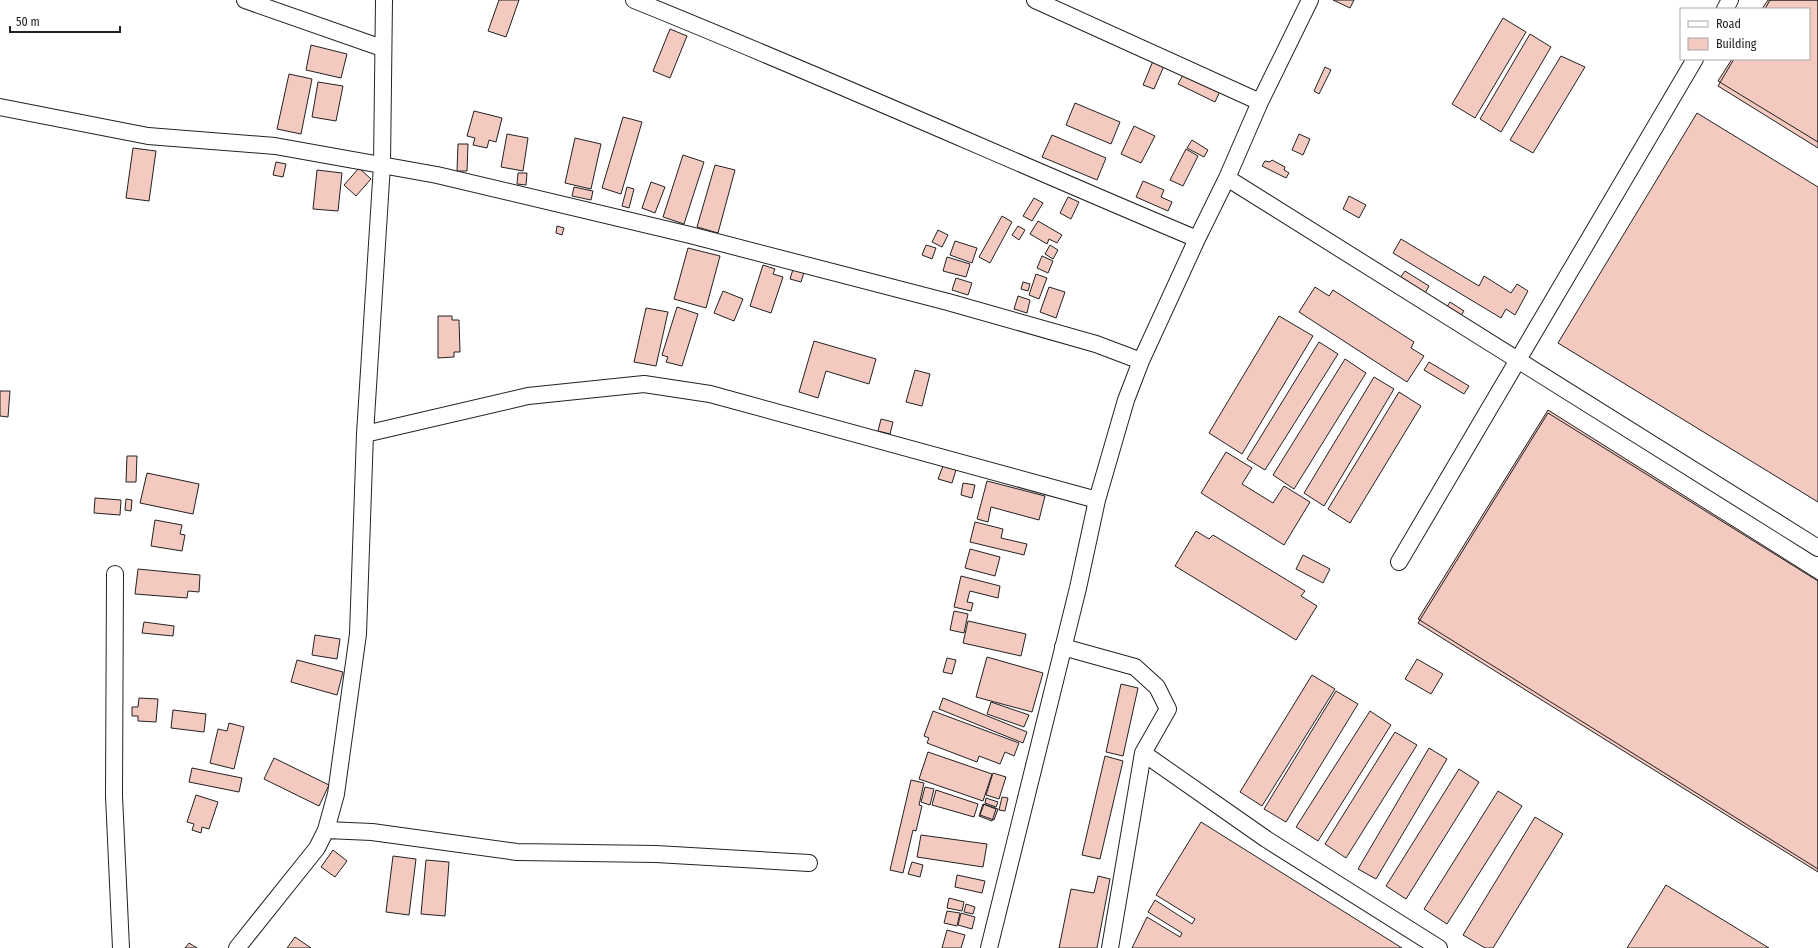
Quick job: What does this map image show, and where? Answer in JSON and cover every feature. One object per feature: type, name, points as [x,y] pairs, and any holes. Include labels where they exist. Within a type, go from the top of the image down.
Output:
[{"type":"street","points":[[245,0],[382,48]]},
{"type":"street","points":[[237,948],[317,848],[326,830],[336,794],[358,634],[365,434],[382,165],[382,48],[384,0]]},
{"type":"street","points":[[634,0],[825,78],[1059,181],[1197,239]]},
{"type":"street","points":[[1035,0],[1260,102]]},
{"type":"street","points":[[989,948],[1064,647],[1097,500],[1124,407],[1141,361],[1260,102],[1309,0]]},
{"type":"street","points":[[1399,562],[1694,60]]},
{"type":"street","points":[[0,107],[148,136],[275,146],[437,175],[690,235],[948,302],[1096,344],[1141,361]]},
{"type":"street","points":[[1226,178],[1818,548]]},
{"type":"street","points":[[365,434],[528,396],[644,384],[710,394],[1097,500]]},
{"type":"street","points":[[115,574],[114,796],[121,948]]},
{"type":"street","points":[[1064,647],[1135,667],[1157,688],[1168,709],[1143,753],[1110,948]]},
{"type":"street","points":[[1143,753],[1266,839],[1439,948]]},
{"type":"street","points":[[326,830],[372,832],[517,852],[656,854],[810,863]]},
{"type":"building","points":[[499,0],[519,0],[506,37],[488,31]]},
{"type":"building","points":[[1333,0],[1354,0],[1350,8]]},
{"type":"building","points":[[1768,0],[1818,0],[1818,142],[1718,81],[1731,60],[1810,60],[1810,8],[1763,8]]},
{"type":"building","points":[[1770,0],[1818,0],[1818,148],[1718,86],[1733,60],[1810,60],[1810,8],[1766,8]]},
{"type":"building","points":[[1503,18],[1526,32],[1475,118],[1452,104]]},
{"type":"building","points":[[670,29],[687,36],[670,78],[653,71]]},
{"type":"building","points":[[1530,34],[1551,47],[1501,132],[1480,119]]},
{"type":"building","points":[[311,45],[347,54],[341,78],[306,70]]},
{"type":"building","points":[[1561,56],[1585,67],[1533,153],[1510,140]]},
{"type":"building","points":[[1153,61],[1164,66],[1154,89],[1143,85]]},
{"type":"building","points":[[1325,67],[1331,70],[1319,94],[1314,91]]},
{"type":"building","points":[[1184,73],[1220,91],[1215,102],[1178,84]]},
{"type":"building","points":[[289,74],[312,79],[301,134],[277,129]]},
{"type":"building","points":[[318,82],[343,86],[336,121],[312,117]]},
{"type":"building","points":[[1075,103],[1120,122],[1111,144],[1066,125]]},
{"type":"building","points":[[474,111],[502,118],[496,142],[489,140],[487,148],[473,145],[475,138],[467,136]]},
{"type":"building","points":[[1697,113],[1818,187],[1818,502],[1558,343]]},
{"type":"building","points":[[623,117],[642,122],[621,194],[602,188]]},
{"type":"building","points":[[1134,126],[1155,136],[1141,163],[1121,154]]},
{"type":"building","points":[[507,134],[528,138],[523,171],[501,167]]},
{"type":"building","points":[[1299,134],[1310,139],[1303,155],[1292,150]]},
{"type":"building","points":[[1052,135],[1106,158],[1097,180],[1042,157]]},
{"type":"building","points":[[575,138],[601,144],[591,189],[565,183]]},
{"type":"building","points":[[1192,140],[1208,150],[1204,157],[1187,148]]},
{"type":"building","points":[[458,144],[468,144],[467,171],[457,171]]},
{"type":"building","points":[[133,148],[156,151],[149,201],[126,198]]},
{"type":"building","points":[[1186,149],[1198,156],[1183,186],[1170,180]]},
{"type":"building","points":[[683,155],[704,162],[684,224],[663,217]]},
{"type":"building","points":[[1272,160],[1285,167],[1284,170],[1289,173],[1286,178],[1262,166],[1265,161],[1270,162]]},
{"type":"building","points":[[276,162],[286,164],[283,177],[273,175]]},
{"type":"building","points":[[715,165],[735,170],[718,233],[697,227]]},
{"type":"building","points":[[359,168],[371,179],[356,196],[344,185]]},
{"type":"building","points":[[317,170],[342,173],[338,211],[313,209]]},
{"type":"building","points":[[518,173],[527,173],[526,185],[517,184]]},
{"type":"building","points":[[1143,181],[1164,190],[1161,197],[1172,202],[1168,211],[1136,197]]},
{"type":"building","points":[[651,182],[665,187],[655,213],[642,208]]},
{"type":"building","points":[[574,187],[593,191],[591,200],[572,196]]},
{"type":"building","points":[[627,187],[634,189],[629,208],[622,206]]},
{"type":"building","points":[[1349,196],[1366,205],[1359,218],[1343,209]]},
{"type":"building","points":[[1068,197],[1079,202],[1071,219],[1060,213]]},
{"type":"building","points":[[1034,198],[1043,203],[1032,221],[1023,216]]},
{"type":"building","points":[[1002,216],[1012,222],[990,263],[979,257]]},
{"type":"building","points":[[1038,221],[1062,235],[1057,243],[1049,239],[1047,244],[1030,234]]},
{"type":"building","points":[[557,226],[564,228],[562,235],[556,233]]},
{"type":"building","points":[[1018,226],[1025,230],[1019,240],[1012,235]]},
{"type":"building","points":[[938,230],[948,235],[942,247],[932,242]]},
{"type":"building","points":[[1401,239],[1479,286],[1484,276],[1511,293],[1517,284],[1528,291],[1515,315],[1506,309],[1501,318],[1393,253]]},
{"type":"building","points":[[955,241],[977,248],[972,263],[950,255]]},
{"type":"building","points":[[926,245],[936,248],[932,259],[922,255]]},
{"type":"building","points":[[1050,245],[1058,250],[1053,259],[1045,254]]},
{"type":"building","points":[[688,248],[720,256],[706,308],[674,299]]},
{"type":"building","points":[[1042,256],[1053,261],[1048,273],[1037,268]]},
{"type":"building","points":[[947,257],[970,264],[966,277],[943,271]]},
{"type":"building","points":[[763,265],[775,269],[773,274],[783,277],[771,313],[750,306]]},
{"type":"building","points":[[794,266],[805,269],[801,282],[790,279]]},
{"type":"building","points":[[1405,271],[1429,286],[1424,295],[1399,279]]},
{"type":"building","points":[[1036,274],[1047,278],[1039,299],[1029,295]]},
{"type":"building","points":[[956,278],[972,283],[968,295],[952,290]]},
{"type":"building","points":[[1023,282],[1030,284],[1028,291],[1021,289]]},
{"type":"building","points":[[1049,287],[1065,292],[1056,318],[1040,312]]},
{"type":"building","points":[[1315,287],[1329,296],[1333,290],[1414,342],[1411,348],[1424,356],[1407,382],[1299,312]]},
{"type":"building","points":[[723,291],[743,299],[734,321],[714,313]]},
{"type":"building","points":[[1018,296],[1030,300],[1027,313],[1014,309]]},
{"type":"building","points":[[1450,302],[1464,311],[1460,317],[1446,308]]},
{"type":"building","points":[[677,307],[698,314],[682,366],[666,362],[668,357],[662,355]]},
{"type":"building","points":[[646,308],[668,312],[656,366],[634,362]]},
{"type":"building","points":[[438,316],[452,316],[452,320],[459,320],[460,352],[454,352],[454,357],[438,358]]},
{"type":"building","points":[[1279,316],[1313,336],[1242,454],[1209,433]]},
{"type":"building","points":[[814,341],[876,359],[869,384],[826,371],[818,398],[799,392]]},
{"type":"building","points":[[1319,342],[1338,354],[1265,470],[1247,459]]},
{"type":"building","points":[[1345,359],[1366,373],[1294,489],[1273,475]]},
{"type":"building","points":[[1429,362],[1469,386],[1464,394],[1424,370]]},
{"type":"building","points":[[915,370],[930,374],[922,406],[906,402]]},
{"type":"building","points":[[1374,377],[1394,389],[1324,506],[1304,493]]},
{"type":"building","points":[[0,391],[10,391],[8,417],[0,416]]},
{"type":"building","points":[[1399,392],[1421,406],[1350,523],[1328,509]]},
{"type":"building","points":[[1548,410],[1818,580],[1818,869],[1418,619]]},
{"type":"building","points":[[1548,413],[1818,581],[1818,872],[1418,623]]},
{"type":"building","points":[[881,419],[893,422],[890,434],[878,431]]},
{"type":"building","points":[[1226,452],[1252,468],[1242,484],[1273,503],[1284,486],[1310,502],[1284,545],[1201,493]]},
{"type":"building","points":[[127,456],[137,456],[136,482],[126,482]]},
{"type":"building","points":[[943,466],[956,470],[952,483],[938,479]]},
{"type":"building","points":[[147,473],[199,484],[193,514],[140,503]]},
{"type":"building","points":[[987,481],[1045,496],[1039,520],[991,507],[988,522],[977,519]]},
{"type":"building","points":[[963,483],[975,485],[972,498],[961,495]]},
{"type":"building","points":[[95,498],[121,500],[120,515],[94,513]]},
{"type":"building","points":[[126,499],[132,500],[131,511],[125,510]]},
{"type":"building","points":[[155,520],[182,525],[180,534],[185,535],[182,551],[151,546]]},
{"type":"building","points":[[975,522],[1003,529],[1001,538],[1027,544],[1024,555],[970,542]]},
{"type":"building","points":[[1196,531],[1209,539],[1213,535],[1305,591],[1301,596],[1317,606],[1296,640],[1175,566]]},
{"type":"building","points":[[970,549],[1000,557],[995,576],[965,568]]},
{"type":"building","points":[[1303,555],[1330,569],[1323,583],[1296,569]]},
{"type":"building","points":[[138,569],[200,575],[199,592],[188,591],[187,598],[135,594]]},
{"type":"building","points":[[961,576],[1000,586],[998,598],[970,591],[967,602],[973,603],[971,611],[954,607]]},
{"type":"building","points":[[954,611],[968,614],[964,633],[950,630]]},
{"type":"building","points":[[968,621],[1026,634],[1021,656],[963,643]]},
{"type":"building","points":[[144,622],[174,626],[173,636],[142,633]]},
{"type":"building","points":[[315,635],[340,639],[337,659],[312,655]]},
{"type":"building","points":[[987,657],[1043,673],[1032,712],[976,697]]},
{"type":"building","points":[[947,658],[956,660],[952,674],[943,672]]},
{"type":"building","points":[[1417,659],[1443,674],[1431,694],[1405,679]]},
{"type":"building","points":[[297,660],[343,672],[337,695],[291,682]]},
{"type":"building","points":[[1312,675],[1335,689],[1262,806],[1240,792]]},
{"type":"building","points":[[1121,684],[1138,688],[1123,756],[1106,752]]},
{"type":"building","points":[[1336,691],[1358,704],[1286,822],[1264,809]]},
{"type":"building","points":[[139,698],[158,699],[156,722],[138,721],[138,716],[132,716],[132,707],[138,707]]},
{"type":"building","points":[[943,698],[1027,732],[1023,743],[939,709]]},
{"type":"building","points":[[991,702],[1029,715],[1024,727],[987,714]]},
{"type":"building","points":[[173,710],[206,714],[204,732],[171,728]]},
{"type":"building","points":[[933,711],[1019,743],[1014,756],[1005,752],[1000,764],[979,756],[977,762],[927,743],[929,738],[924,736]]},
{"type":"building","points":[[1370,711],[1391,725],[1318,841],[1296,827]]},
{"type":"building","points":[[229,723],[244,727],[234,769],[210,763],[218,729],[227,731]]},
{"type":"building","points":[[1395,732],[1417,745],[1346,858],[1325,844]]},
{"type":"building","points":[[1429,748],[1447,759],[1376,879],[1358,869]]},
{"type":"building","points":[[928,752],[992,774],[983,801],[919,779]]},
{"type":"building","points":[[1105,756],[1123,761],[1100,859],[1082,855]]},
{"type":"building","points":[[274,758],[329,785],[319,806],[264,779]]},
{"type":"building","points":[[192,768],[242,778],[239,792],[189,782]]},
{"type":"building","points":[[1459,769],[1479,782],[1406,899],[1386,886]]},
{"type":"building","points":[[993,773],[1006,777],[999,799],[986,795]]},
{"type":"building","points":[[911,780],[924,783],[919,805],[922,806],[916,831],[913,830],[903,873],[890,870]]},
{"type":"building","points":[[925,787],[934,789],[930,805],[921,802]]},
{"type":"building","points":[[936,790],[978,804],[974,817],[932,805]]},
{"type":"building","points":[[1498,791],[1522,806],[1447,924],[1424,909]]},
{"type":"building","points":[[196,795],[218,802],[209,829],[202,827],[201,833],[192,830],[194,824],[187,822]]},
{"type":"building","points":[[1002,797],[1008,798],[1005,811],[999,810]]},
{"type":"building","points":[[986,798],[998,802],[996,807],[985,803]]},
{"type":"building","points":[[983,804],[996,809],[992,821],[979,816]]},
{"type":"building","points":[[984,804],[998,809],[994,820],[980,815]]},
{"type":"building","points":[[1535,817],[1563,834],[1493,948],[1485,948],[1463,935]]},
{"type":"building","points":[[1201,822],[1402,948],[1132,948],[1147,917],[1180,937],[1182,933],[1148,912],[1155,900],[1192,924],[1195,919],[1156,895]]},
{"type":"building","points":[[921,835],[987,844],[983,867],[917,857]]},
{"type":"building","points":[[333,850],[347,861],[335,877],[321,867]]},
{"type":"building","points":[[393,856],[416,859],[409,915],[386,912]]},
{"type":"building","points":[[426,860],[449,862],[445,916],[421,914]]},
{"type":"building","points":[[912,862],[923,865],[920,877],[908,874]]},
{"type":"building","points":[[957,875],[985,881],[982,893],[955,887]]},
{"type":"building","points":[[1098,876],[1110,879],[1097,948],[1059,948],[1071,889],[1094,893]]},
{"type":"building","points":[[1666,885],[1769,948],[1627,948]]},
{"type":"building","points":[[949,898],[964,902],[962,911],[947,908]]},
{"type":"building","points":[[966,904],[975,907],[973,914],[964,912]]},
{"type":"building","points":[[947,911],[960,913],[957,926],[944,923]]},
{"type":"building","points":[[961,913],[975,917],[972,929],[958,925]]},
{"type":"building","points":[[947,930],[965,935],[961,948],[942,948]]},
{"type":"building","points":[[295,937],[311,948],[287,948]]},
{"type":"building","points":[[189,943],[197,948],[185,948]]}]
